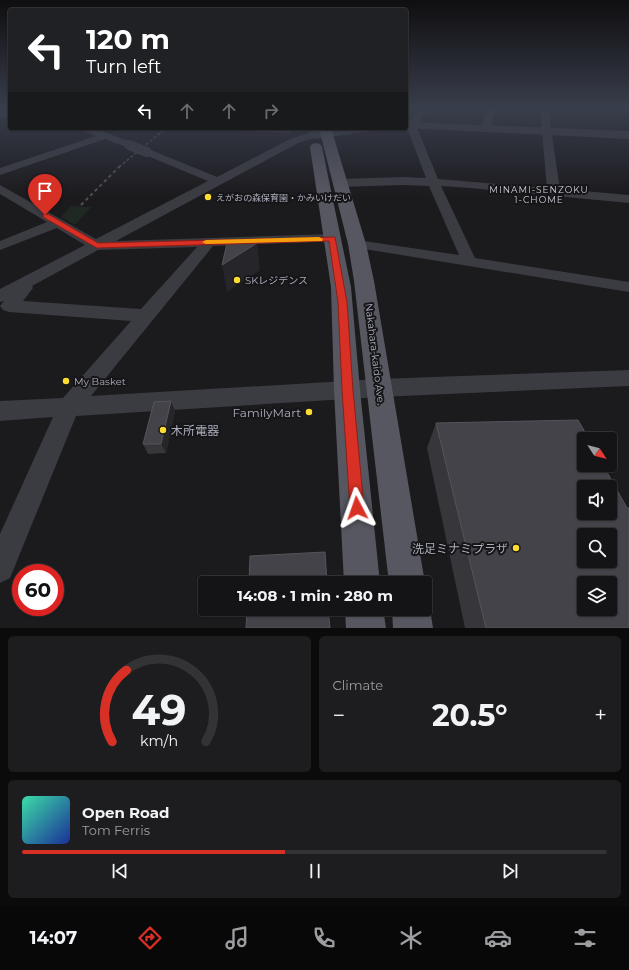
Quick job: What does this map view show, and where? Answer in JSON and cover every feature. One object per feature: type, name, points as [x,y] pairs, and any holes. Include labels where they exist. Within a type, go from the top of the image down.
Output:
[{"type":"main road","points":[[320,138],[343,302],[347,390],[361,576]]},
{"type":"main road","name":"Nakahara-kaido Ave.","points":[[322,138],[339,183],[357,244],[368,301],[406,576]]},
{"type":"main road","points":[[365,616],[366,628]]},
{"type":"main road","points":[[412,616],[413,628]]},
{"type":"street","points":[[0,172],[98,138]]},
{"type":"street","points":[[111,138],[218,181]]},
{"type":"street","points":[[0,296],[301,138]]},
{"type":"street","points":[[414,138],[469,261]]},
{"type":"street","points":[[548,138],[554,192]]},
{"type":"street","points":[[339,183],[403,181],[433,182],[629,199]]},
{"type":"street","points":[[0,188],[97,246],[333,238]]},
{"type":"street","points":[[0,246],[58,223]]},
{"type":"street","points":[[0,568],[69,406],[209,242]]},
{"type":"street","points":[[357,244],[629,287]]},
{"type":"street","points":[[31,281],[9,306],[146,316]]},
{"type":"street","points":[[0,411],[379,388],[629,378]]},
{"type":"shaded area","points":[[71,206],[91,207],[75,225],[61,217]]},
{"type":"building","points":[[227,243],[257,243],[222,265]]},
{"type":"building","points":[[171,401],[161,444],[143,444],[154,402]]},
{"type":"building","name":"洗足ミナミプラザ","points":[[578,420],[585,432],[577,432],[577,472],[607,472],[611,480],[577,480],[577,520],[617,520],[617,490],[627,508],[629,508],[629,628],[486,628],[436,423]]},
{"type":"building","points":[[325,552],[327,576],[249,576],[250,556]]},
{"type":"building","points":[[247,616],[329,616],[330,628],[246,628]]},
{"type":"railway","points":[[119,167],[154,138]]},
{"type":"railway","points":[[81,205],[119,167]]},
{"type":"slow traffic","points":[[206,242],[319,239]]},
{"type":"place","name":"えがおの森保育園・かみいけだい","points":[[208,197]]},
{"type":"place","name":"SKレジデンス","points":[[237,280]]},
{"type":"place","name":"My Basket","points":[[66,381]]},
{"type":"place","name":"FamilyMart","points":[[309,412]]},
{"type":"place","name":"木所電器","points":[[163,430]]},
{"type":"place","name":"洗足ミナミプラザ","points":[[516,548]]},
{"type":"district","name":"MINAMI-SENZOKU 1-CHOME","points":[[539,194]]},
{"type":"route","points":[[45,215],[97,246],[333,238],[343,302],[347,390],[350,406],[357,508]]}]
